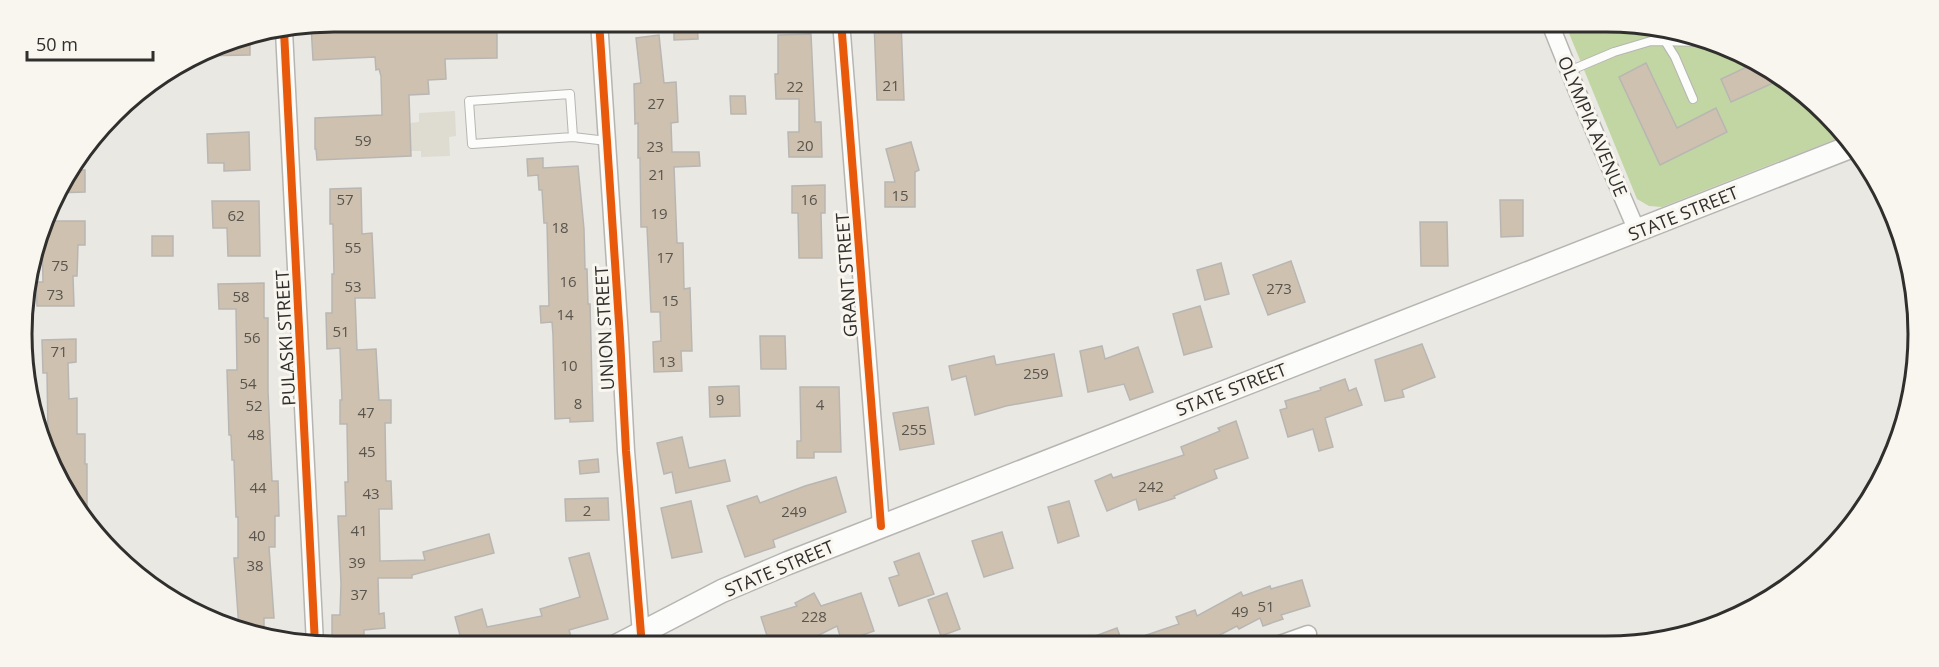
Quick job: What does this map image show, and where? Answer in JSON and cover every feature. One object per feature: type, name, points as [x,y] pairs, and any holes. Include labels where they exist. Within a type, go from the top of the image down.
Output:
[{"type":"main road","name":"STATE STREET","points":[[637,636],[722,591],[881,526],[1844,149]]},
{"type":"street","name":"UNION STREET","points":[[600,32],[626,451],[641,634]]},
{"type":"street","name":"GRANT STREET","points":[[843,32],[881,526]]},
{"type":"street","name":"OLYMPIA AVENUE","points":[[1553,32],[1636,231]]},
{"type":"street","name":"PULASKI STREET","points":[[284,36],[315,635]]},
{"type":"street","points":[[1302,636],[1308,634]]},
{"type":"lane","points":[[1569,71],[1651,41],[1682,41]]},
{"type":"lane","points":[[1665,41],[1675,57],[1693,99]]},
{"type":"lane","points":[[573,137],[570,94],[469,101],[472,144],[573,137],[607,141]]},
{"type":"shaded area","points":[[455,111],[456,136],[449,137],[450,156],[421,157],[421,151],[411,151],[410,123],[419,122],[419,113]]},
{"type":"green space","points":[[1569,32],[1645,34],[1684,42],[1721,54],[1773,82],[1805,106],[1837,139],[1662,207],[1649,206],[1637,199]]},
{"type":"building","points":[[311,32],[497,32],[497,58],[445,59],[446,79],[428,80],[429,94],[409,95],[411,156],[317,160],[315,118],[382,115],[381,76],[379,69],[376,70],[375,57],[313,60]]},
{"type":"building","points":[[674,32],[698,32],[698,39],[674,40]]},
{"type":"building","points":[[874,32],[901,32],[904,100],[877,100]]},
{"type":"building","points":[[811,34],[815,122],[821,122],[822,157],[789,157],[788,132],[799,132],[799,99],[776,99],[778,35]]},
{"type":"building","points":[[659,35],[664,83],[676,82],[678,122],[671,123],[672,152],[699,152],[700,166],[674,167],[677,243],[683,243],[684,289],[690,288],[692,351],[681,351],[682,371],[654,372],[653,342],[661,341],[660,312],[651,312],[647,227],[641,227],[640,158],[638,158],[638,123],[635,124],[634,84],[641,83],[636,38]]},
{"type":"building","points":[[250,44],[250,55],[215,56]]},
{"type":"building","points":[[1646,63],[1677,128],[1716,108],[1727,132],[1660,165],[1619,77]]},
{"type":"building","points":[[1747,67],[1774,83],[1731,102],[1721,79]]},
{"type":"building","points":[[730,96],[745,96],[746,114],[731,114]]},
{"type":"building","points":[[249,132],[250,170],[224,171],[224,163],[208,163],[207,134]]},
{"type":"building","points":[[911,142],[919,170],[915,172],[915,207],[885,207],[885,182],[895,182],[886,149]]},
{"type":"building","points":[[543,158],[543,168],[578,166],[588,304],[590,304],[593,421],[570,422],[570,418],[555,419],[552,322],[541,323],[540,306],[549,306],[547,223],[544,223],[542,190],[539,190],[538,175],[528,176],[527,159]]},
{"type":"building","points":[[80,170],[85,170],[85,192],[67,193]]},
{"type":"building","points":[[825,185],[825,213],[821,213],[822,258],[799,258],[798,213],[792,213],[792,186]]},
{"type":"building","points":[[361,188],[362,234],[372,233],[375,298],[355,298],[357,350],[376,349],[379,400],[391,400],[391,423],[385,423],[386,481],[391,481],[392,509],[379,509],[380,561],[425,560],[423,552],[489,534],[494,553],[412,575],[412,578],[378,578],[379,614],[384,613],[385,628],[364,630],[364,636],[332,636],[332,615],[340,615],[338,516],[346,516],[345,482],[348,482],[347,424],[340,424],[340,400],[342,400],[340,348],[327,349],[326,313],[332,313],[332,274],[334,274],[330,189]]},
{"type":"building","points":[[1500,200],[1523,200],[1523,236],[1501,237]]},
{"type":"building","points":[[212,201],[259,201],[260,256],[228,256],[227,228],[213,228]]},
{"type":"building","points":[[53,221],[85,221],[85,245],[78,245],[77,276],[73,276],[74,306],[37,306],[36,282],[43,282],[42,254]]},
{"type":"building","points":[[1420,222],[1447,222],[1448,266],[1421,266]]},
{"type":"building","points":[[152,236],[173,236],[173,256],[152,256]]},
{"type":"building","points":[[1291,261],[1305,302],[1268,315],[1253,275]]},
{"type":"building","points":[[1221,263],[1229,294],[1205,300],[1197,270]]},
{"type":"building","points":[[264,283],[264,318],[268,318],[272,481],[278,481],[279,516],[275,516],[275,547],[269,547],[274,618],[264,618],[264,627],[238,620],[234,558],[238,558],[238,517],[236,517],[234,460],[232,460],[231,435],[229,435],[227,370],[237,370],[236,309],[219,309],[218,284]]},
{"type":"building","points":[[1200,306],[1212,347],[1184,355],[1173,314]]},
{"type":"building","points":[[760,336],[785,336],[786,369],[761,369]]},
{"type":"building","points":[[76,339],[76,362],[68,363],[69,399],[77,398],[77,434],[85,434],[87,508],[63,467],[48,431],[47,373],[43,373],[42,340]]},
{"type":"building","points":[[1422,344],[1435,377],[1402,390],[1404,397],[1385,401],[1375,360]]},
{"type":"building","points":[[1102,346],[1105,359],[1138,347],[1153,392],[1130,400],[1124,384],[1088,392],[1080,351]]},
{"type":"building","points":[[1054,354],[1062,396],[1006,406],[975,415],[966,376],[952,380],[949,366],[994,356],[996,365]]},
{"type":"building","points":[[1345,379],[1349,391],[1356,388],[1362,405],[1325,418],[1333,447],[1319,451],[1313,429],[1288,437],[1280,410],[1287,408],[1285,401],[1321,390],[1320,388]]},
{"type":"building","points":[[739,386],[740,416],[710,417],[709,387]]},
{"type":"building","points":[[800,387],[839,387],[841,452],[814,452],[814,458],[797,458],[797,441],[801,441]]},
{"type":"building","points":[[928,407],[934,444],[900,450],[893,413]]},
{"type":"building","points":[[1236,421],[1248,458],[1214,470],[1217,478],[1174,496],[1175,498],[1139,510],[1136,499],[1107,511],[1095,481],[1111,474],[1113,478],[1184,455],[1181,447],[1220,431],[1218,428]]},
{"type":"building","points":[[682,437],[689,468],[725,460],[730,481],[676,493],[672,472],[664,474],[657,443]]},
{"type":"building","points":[[598,459],[599,472],[580,474],[579,461]]},
{"type":"building","points":[[836,477],[846,512],[773,540],[775,547],[745,557],[727,506],[757,496],[760,503]]},
{"type":"building","points":[[608,498],[609,520],[566,521],[565,499]]},
{"type":"building","points":[[691,501],[702,552],[672,558],[661,508]]},
{"type":"building","points":[[1069,501],[1079,536],[1058,543],[1048,507]]},
{"type":"building","points":[[1002,532],[1013,568],[984,577],[972,541]]},
{"type":"building","points":[[589,553],[608,619],[569,630],[571,636],[460,636],[455,617],[482,609],[487,627],[542,616],[540,609],[580,597],[569,558]]},
{"type":"building","points":[[919,553],[934,594],[899,606],[889,578],[899,575],[894,562]]},
{"type":"building","points":[[1302,580],[1310,606],[1281,615],[1283,619],[1263,626],[1260,618],[1239,629],[1237,626],[1218,636],[1144,636],[1179,624],[1176,617],[1195,610],[1197,616],[1241,592],[1243,596],[1270,586],[1271,589]]},
{"type":"building","points":[[814,593],[821,606],[861,593],[874,631],[859,636],[840,636],[837,626],[817,636],[767,636],[761,617],[797,606],[795,603]]},
{"type":"building","points":[[947,593],[960,629],[941,636],[928,600]]},
{"type":"building","points":[[1117,628],[1120,636],[1095,636]]},
{"type":"cycle path","points":[[600,32],[626,451],[641,634]]},
{"type":"cycle path","points":[[842,32],[881,526]]},
{"type":"cycle path","points":[[284,36],[315,635]]}]
